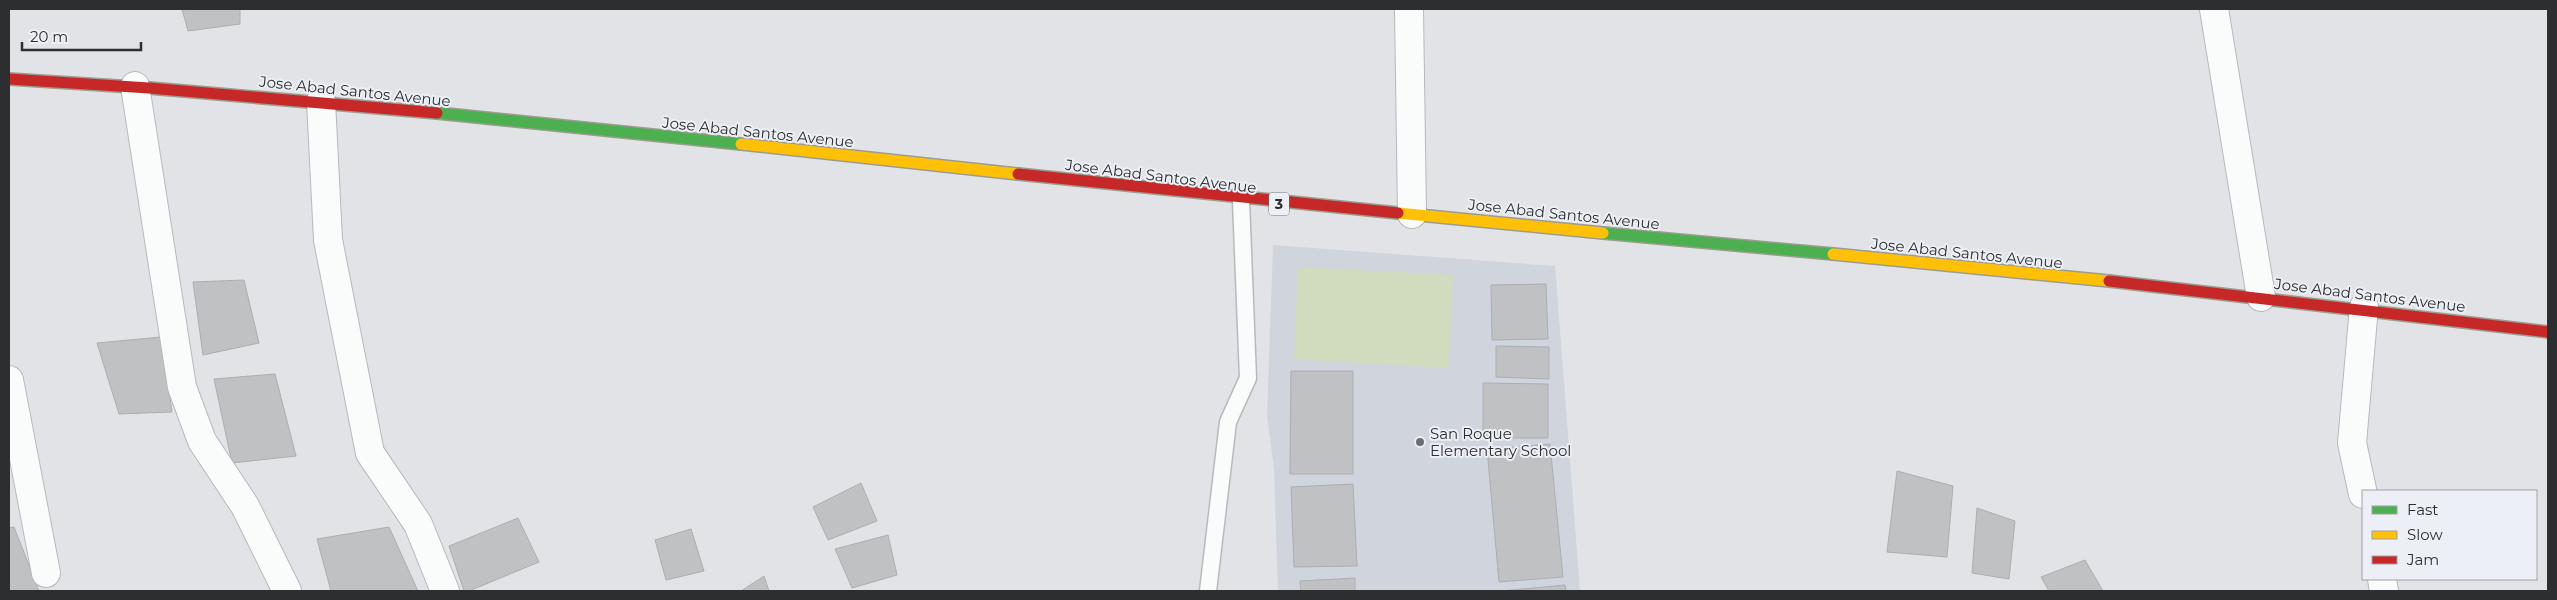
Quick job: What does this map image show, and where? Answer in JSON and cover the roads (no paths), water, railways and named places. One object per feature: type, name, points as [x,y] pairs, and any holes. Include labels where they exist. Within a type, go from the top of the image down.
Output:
[{"type":"highway","name":"Jose Abad Santos Avenue","points":[[9,79],[135,86],[321,101],[1125,186],[1241,201],[1412,214],[2364,307],[2548,332]]},
{"type":"street","points":[[1409,9],[1412,214]]},
{"type":"street","points":[[2214,9],[2261,297]]},
{"type":"street","points":[[135,86],[182,387],[202,441],[245,506],[287,591]]},
{"type":"street","points":[[321,101],[328,240],[370,453],[418,524],[445,591]]},
{"type":"street","points":[[2362,490],[2352,443],[2364,307]]},
{"type":"street","points":[[9,380],[46,573]]},
{"type":"lane","points":[[1208,591],[1228,422],[1248,378],[1241,201]]},
{"type":"place","name":"San Roque Elementary School","points":[[1420,442]]}]
